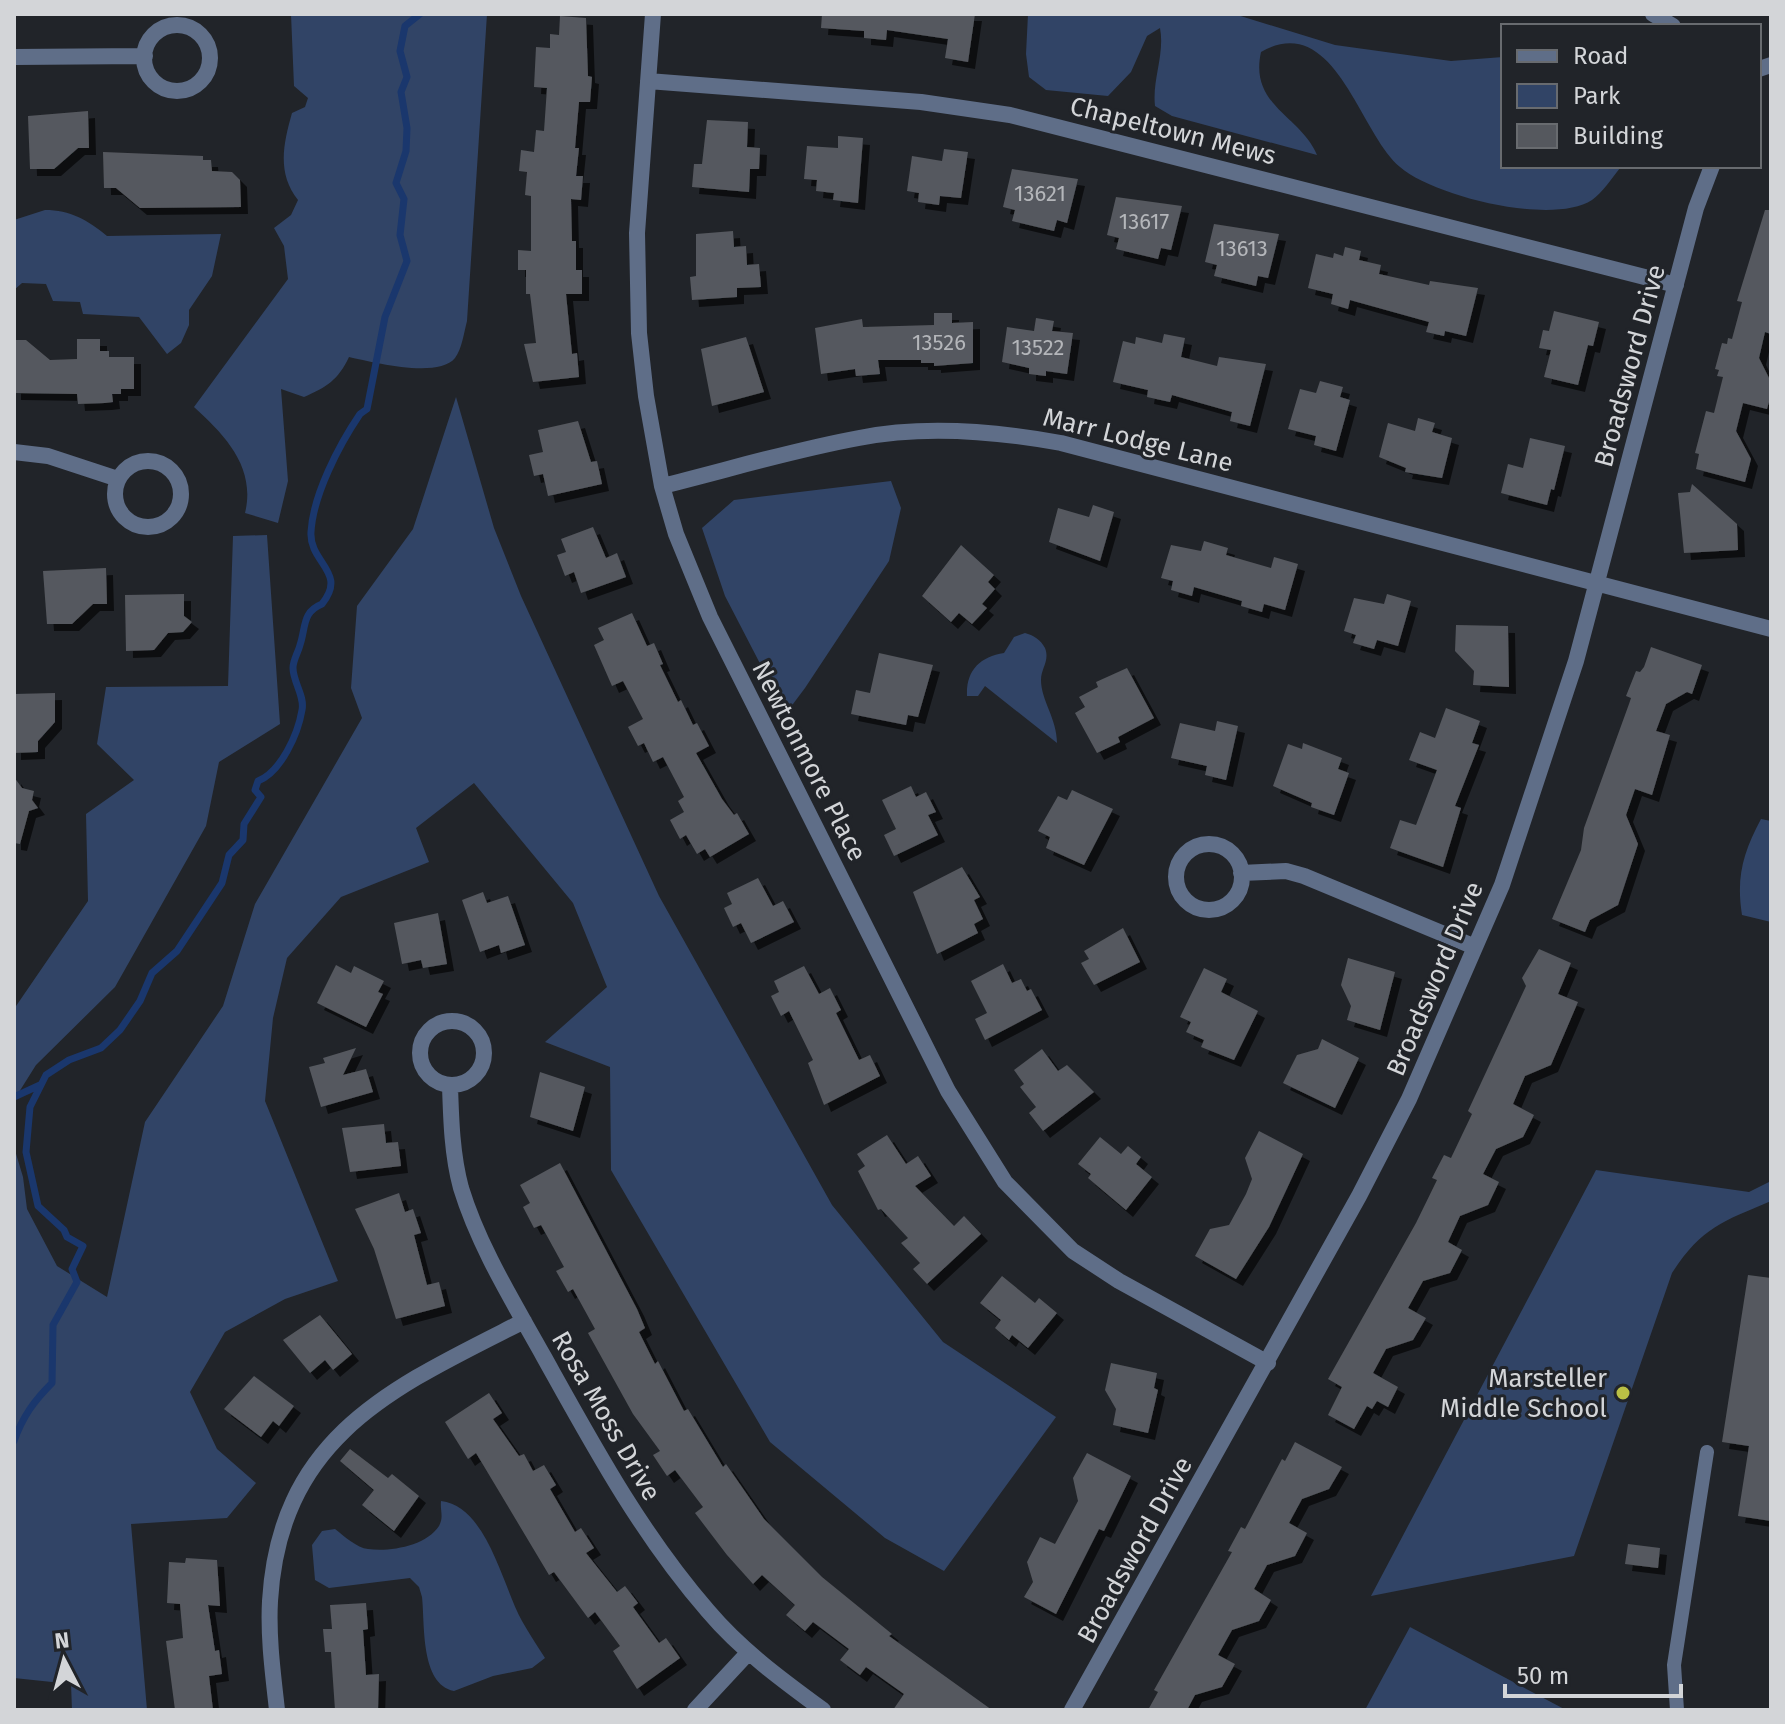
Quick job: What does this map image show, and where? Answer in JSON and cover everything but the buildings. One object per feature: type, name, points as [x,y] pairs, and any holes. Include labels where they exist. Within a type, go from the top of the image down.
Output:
[{"type":"street","name":"Newtonmore Place","points":[[653,14],[637,233],[639,333],[646,396],[662,486],[691,575],[710,617],[948,1091],[1005,1182],[1073,1251],[1119,1281],[1268,1363]]},
{"type":"street","points":[[185,26],[207,43],[210,61],[204,78],[180,91],[154,81],[145,56],[158,32],[185,26]]},
{"type":"street","points":[[14,57],[145,56]]},
{"type":"street","name":"Chapeltown Mews","points":[[648,81],[921,102],[1010,115],[1676,285]]},
{"type":"street","name":"Broadsword Drive","points":[[1696,208],[1701,168]]},
{"type":"street","name":"Broadsword Drive","points":[[1072,1710],[1268,1363],[1409,1099],[1475,947],[1533,800],[1597,584],[1696,208],[1711,168]]},
{"type":"street","name":"Marr Lodge Lane","points":[[662,486],[861,437],[958,431],[1013,435],[1061,443],[1771,629]]},
{"type":"street","points":[[14,452],[48,456],[118,479]]},
{"type":"street","points":[[139,462],[157,462],[177,479],[178,506],[158,525],[148,527],[130,522],[115,498],[118,479],[139,462]]},
{"type":"street","points":[[1199,846],[1220,846],[1229,851],[1241,873],[1235,898],[1218,909],[1197,908],[1181,896],[1177,887],[1178,866],[1183,857],[1199,846]]},
{"type":"street","points":[[1241,873],[1286,871],[1304,876],[1475,947]]},
{"type":"street","name":"Rosa Moss Drive","points":[[450,1085],[461,1187],[480,1236],[630,1509],[708,1612],[748,1653],[823,1710]]},
{"type":"street","points":[[277,1710],[270,1630],[272,1572],[289,1509],[321,1454],[337,1435],[379,1399],[524,1321]]},
{"type":"street","points":[[695,1710],[748,1653]]},
{"type":"lane","points":[[1677,1710],[1674,1665],[1707,1452]]},
{"type":"green space","points":[[291,14],[487,14],[467,321],[459,350],[447,364],[420,368],[349,357],[336,377],[304,397],[281,389],[288,481],[278,523],[245,513],[246,482],[236,454],[217,429],[194,407],[288,279],[284,246],[274,228],[291,215],[298,200],[284,169],[284,147],[292,113],[305,107],[308,98],[294,86]]},
{"type":"green space","points":[[1028,14],[1234,14],[1335,45],[1451,61],[1501,57],[1501,168],[1620,168],[1592,200],[1574,207],[1550,210],[1493,204],[1438,188],[1400,167],[1385,151],[1343,81],[1327,61],[1308,47],[1287,43],[1261,52],[1259,70],[1269,98],[1300,130],[1317,155],[1172,116],[1155,106],[1160,28],[1147,36],[1131,72],[1108,96],[1046,90],[1029,77],[1026,54]]},
{"type":"green space","points":[[45,210],[78,217],[107,236],[221,234],[212,276],[189,310],[189,325],[181,343],[167,354],[139,317],[83,314],[80,302],[53,301],[46,284],[22,283],[14,290],[14,220]]},
{"type":"green space","points":[[456,397],[494,528],[521,596],[659,896],[832,1205],[943,1342],[1056,1417],[944,1571],[885,1538],[770,1442],[611,1170],[610,1067],[545,1042],[607,987],[573,903],[474,783],[416,828],[429,862],[341,897],[287,958],[273,1018],[265,1101],[338,1281],[285,1299],[225,1332],[190,1392],[217,1449],[256,1483],[227,1518],[131,1524],[147,1710],[72,1710],[71,1684],[14,1678],[14,1147],[23,1177],[27,1209],[57,1266],[107,1297],[145,1122],[223,1006],[255,904],[362,718],[351,688],[357,606],[413,529]]},
{"type":"green space","points":[[891,481],[901,508],[889,561],[805,688],[790,708],[784,710],[725,596],[702,528],[734,500]]},
{"type":"green space","points":[[267,535],[280,724],[219,762],[206,826],[115,987],[36,1065],[14,1100],[14,1009],[88,901],[86,814],[134,780],[97,744],[106,687],[228,686],[233,536]]},
{"type":"green space","points":[[1025,633],[1036,638],[1045,648],[1042,687],[1057,743],[985,686],[978,696],[967,696],[969,679],[976,666],[1004,653],[1014,637]]},
{"type":"green space","points":[[1761,819],[1771,821],[1771,922],[1742,915],[1740,901],[1742,866]]},
{"type":"green space","points":[[1596,1170],[1749,1192],[1771,1181],[1771,1201],[1714,1228],[1693,1245],[1672,1273],[1574,1556],[1371,1596]]},
{"type":"green space","points":[[441,1501],[457,1506],[482,1532],[522,1621],[545,1658],[532,1668],[493,1676],[454,1691],[443,1686],[430,1665],[419,1587],[410,1578],[329,1588],[315,1580],[312,1545],[322,1531],[335,1529],[355,1544],[368,1549],[397,1548],[417,1543],[439,1526]]},
{"type":"green space","points":[[1410,1627],[1566,1710],[1365,1710]]},
{"type":"waterway","points":[[14,1441],[30,1409],[52,1383],[53,1325],[77,1282],[72,1269],[83,1246],[67,1237],[64,1230],[38,1206],[26,1152],[30,1107],[46,1075],[69,1060],[101,1048],[120,1030],[140,1001],[152,973],[177,951],[222,883],[229,855],[243,840],[244,824],[261,797],[255,790],[258,781],[281,761],[300,720],[302,705],[294,662],[308,616],[322,604],[331,584],[312,543],[313,518],[336,455],[360,414],[367,409],[385,317],[407,261],[400,235],[404,199],[396,183],[406,151],[407,128],[401,92],[407,77],[400,51],[405,26],[420,14]]},
{"type":"waterway","points":[[14,1097],[40,1085]]},
{"type":"place","name":"Marsteller Middle School","points":[[1623,1393]]}]
